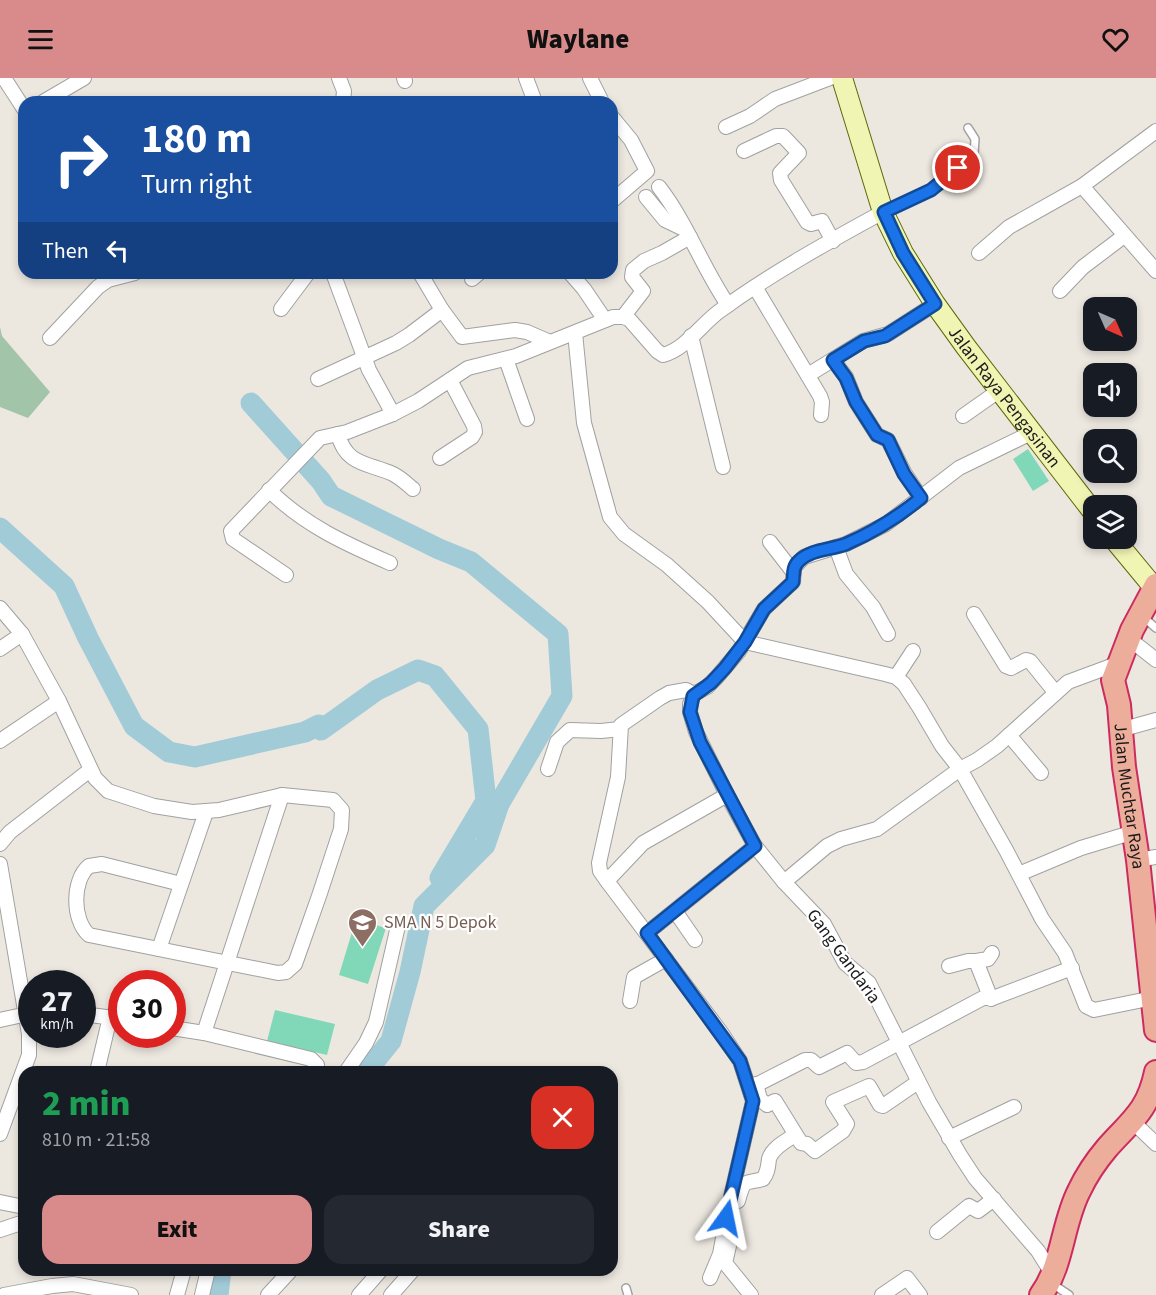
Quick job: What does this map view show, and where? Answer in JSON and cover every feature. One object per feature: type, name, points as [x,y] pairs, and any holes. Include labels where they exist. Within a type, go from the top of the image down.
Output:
[{"type":"highway","name":"Jalan Muchtar Raya","points":[[1129,656],[1155,603]]},
{"type":"highway","name":"Jalan Muchtar Raya","points":[[1155,603],[1129,656],[1113,680],[1119,705],[1120,730],[1134,832],[1147,859],[1156,1030]]},
{"type":"highway","points":[[1048,1284],[1079,1190],[1095,1164],[1129,1127],[1153,1096],[1156,1072]]},
{"type":"main road","name":"Jalan Raya Pengasinan","points":[[842,78],[884,212],[903,253],[935,304],[1083,498]]},
{"type":"main road","points":[[1120,549],[1155,603]]},
{"type":"street","points":[[4,78],[18,100]]},
{"type":"street","points":[[53,96],[84,78]]},
{"type":"street","points":[[339,78],[344,96]]},
{"type":"street","points":[[526,78],[533,96]]},
{"type":"street","points":[[590,78],[599,96]]},
{"type":"street","points":[[726,127],[750,116],[775,99],[830,78]]},
{"type":"street","points":[[618,125],[631,140],[647,171],[618,196]]},
{"type":"street","points":[[979,253],[1009,227],[1082,186],[1156,131]]},
{"type":"street","points":[[744,151],[779,135],[783,136],[798,153],[780,173],[781,180],[807,222],[811,224],[822,221],[834,241]]},
{"type":"street","points":[[1082,186],[1156,271]]},
{"type":"street","points":[[658,187],[689,234],[708,274],[728,304]]},
{"type":"street","points":[[646,197],[665,220],[689,234]]},
{"type":"street","points":[[286,575],[233,538],[231,534],[269,490],[320,438],[338,434],[393,414],[418,401],[468,368],[506,358],[618,316],[629,319],[663,355],[672,352],[728,304],[884,212]]},
{"type":"street","points":[[623,317],[643,291],[632,277],[633,270],[689,234]]},
{"type":"street","points":[[1060,291],[1083,267],[1124,236]]},
{"type":"street","points":[[51,338],[98,287],[112,279]]},
{"type":"street","points":[[281,309],[304,279]]},
{"type":"street","points":[[335,279],[365,358],[393,414]]},
{"type":"street","points":[[424,279],[462,337],[514,330],[527,332],[550,342]]},
{"type":"street","points":[[575,279],[605,320]]},
{"type":"street","points":[[755,287],[822,402],[821,415]]},
{"type":"street","points":[[808,375],[864,341],[885,336],[935,304]]},
{"type":"street","points":[[318,379],[410,335],[442,310]]},
{"type":"street","points":[[575,333],[584,423],[610,517],[624,534],[661,559],[708,602],[745,642],[896,677],[901,681],[916,701],[942,746],[960,769],[1042,919],[1061,948],[1086,1006],[1091,1010],[1154,989]]},
{"type":"street","points":[[691,336],[723,467]]},
{"type":"street","points":[[506,358],[527,419]]},
{"type":"street","points":[[833,360],[846,378],[856,402],[877,435],[888,440],[904,474],[921,498]]},
{"type":"street","points":[[440,458],[472,437],[475,432],[450,380]]},
{"type":"street","points":[[963,416],[1000,390]]},
{"type":"street","points":[[548,769],[557,742],[570,730],[601,731],[621,726],[669,693],[686,690],[694,694],[711,683],[745,642],[764,609],[793,582],[794,567],[804,557],[817,551],[836,547],[886,524],[959,468],[1033,432]]},
{"type":"street","points":[[338,434],[342,447],[352,459],[393,474],[413,489]]},
{"type":"street","points":[[269,490],[289,509],[321,531],[390,563]]},
{"type":"street","points":[[770,542],[794,573]]},
{"type":"street","points":[[836,547],[846,574],[873,607],[888,634]]},
{"type":"street","points":[[0,608],[21,634],[58,701],[90,770],[102,786],[117,796],[154,806],[206,812],[282,795],[333,800],[342,810],[341,829],[323,885],[291,968],[278,973],[159,949],[89,934],[81,924],[77,910],[80,878],[89,866],[102,864],[181,884]]},
{"type":"street","points":[[974,614],[1006,666],[1009,668],[1026,660],[1030,661],[1055,692]]},
{"type":"street","points":[[0,649],[21,634]]},
{"type":"street","points":[[896,677],[914,651]]},
{"type":"street","points":[[784,882],[827,846],[841,838],[877,830],[960,769],[977,760],[1009,735],[1055,692],[1078,677],[1129,656],[1156,660]]},
{"type":"street","name":"Gang Gandaria","points":[[694,694],[690,704],[693,725],[755,846],[784,882],[824,924],[845,963],[869,983],[918,1082],[949,1138],[975,1178],[1038,1251],[1048,1284]]},
{"type":"street","points":[[0,741],[58,701]]},
{"type":"street","points":[[1120,730],[1156,720]]},
{"type":"street","points":[[621,726],[620,766],[614,803],[600,859],[600,871],[731,1042],[756,1085],[757,1100],[730,1201],[723,1256],[725,1263],[751,1295]]},
{"type":"street","points":[[1009,735],[1041,773]]},
{"type":"street","points":[[0,844],[10,832],[90,770]]},
{"type":"street","points":[[204,1033],[282,795]]},
{"type":"street","points":[[607,881],[643,843],[727,795]]},
{"type":"street","points":[[159,949],[206,812]]},
{"type":"street","points":[[1019,874],[1081,848],[1134,832]]},
{"type":"street","points":[[647,933],[755,846]]},
{"type":"street","points":[[0,864],[21,970]]},
{"type":"street","points":[[675,911],[695,940]]},
{"type":"street","points":[[350,1066],[366,1043],[376,1022],[399,926]]},
{"type":"street","points":[[949,966],[988,959],[992,953]]},
{"type":"street","points":[[630,1001],[634,977],[666,959]]},
{"type":"street","points":[[976,961],[991,999]]},
{"type":"street","points":[[756,1085],[805,1060],[811,1060],[819,1066],[847,1053],[853,1061],[859,1064],[982,998],[991,999],[1071,968]]},
{"type":"street","points":[[0,1020],[18,1016]]},
{"type":"street","points":[[186,1030],[311,1059],[317,1066]]},
{"type":"street","points":[[99,1066],[108,1041]]},
{"type":"street","points":[[731,1042],[757,1100],[767,1105],[775,1101],[801,1143],[807,1144],[815,1151],[843,1131],[847,1124],[833,1102],[869,1086],[880,1105],[884,1106],[918,1082]]},
{"type":"street","points":[[25,1066],[29,1048]]},
{"type":"street","points":[[0,1134],[18,1085]]},
{"type":"street","points":[[949,1138],[1014,1107]]},
{"type":"street","points":[[1129,1127],[1156,1144]]},
{"type":"street","points":[[710,1278],[723,1256],[742,1185],[763,1179],[773,1152],[795,1135]]},
{"type":"street","points":[[937,1232],[969,1206],[978,1211],[994,1199]]},
{"type":"street","points":[[0,1202],[18,1206]]},
{"type":"street","points":[[0,1230],[18,1224]]},
{"type":"street","points":[[177,1295],[182,1276]]},
{"type":"street","points":[[202,1295],[207,1276]]},
{"type":"street","points":[[268,1295],[285,1276]]},
{"type":"street","points":[[359,1295],[376,1276]]},
{"type":"street","points":[[391,1295],[408,1276]]},
{"type":"street","points":[[882,1295],[907,1278],[920,1295]]},
{"type":"street","points":[[4,1295],[73,1284],[131,1295]]},
{"type":"lane","points":[[884,212],[931,190],[974,154],[975,139],[968,128]]},
{"type":"lane","points":[[1048,1284],[1069,1295]]},
{"type":"green space","points":[[0,327],[2,336],[50,392],[28,418],[0,407]]},
{"type":"green space","points":[[1028,449],[1049,481],[1033,491],[1013,459]]},
{"type":"green space","points":[[356,919],[386,928],[368,984],[339,975]]},
{"type":"green space","points":[[275,1010],[335,1024],[327,1055],[267,1041]]},
{"type":"waterway","points":[[251,403],[321,481],[331,496],[439,549],[471,562],[558,634],[562,696],[499,804],[485,845],[424,906],[410,972],[391,1041],[371,1066]]},
{"type":"waterway","points":[[0,528],[64,586],[134,726],[169,752],[195,757],[305,732],[319,725],[321,730],[377,690],[418,670],[435,676],[478,729],[486,801],[440,878]]},
{"type":"waterway","points":[[218,1295],[220,1276]]},
{"type":"place","name":"SMA N 5 Depok","points":[[363,948]]},
{"type":"route","points":[[726,1218],[753,1101],[740,1061],[647,933],[755,846],[700,742],[693,725],[690,704],[694,694],[711,683],[739,651],[764,609],[793,582],[794,567],[798,561],[817,551],[846,544],[886,524],[921,498],[904,474],[888,440],[877,435],[851,393],[846,378],[833,360],[864,341],[885,336],[935,304],[903,253],[884,212],[931,190],[958,168]]}]
